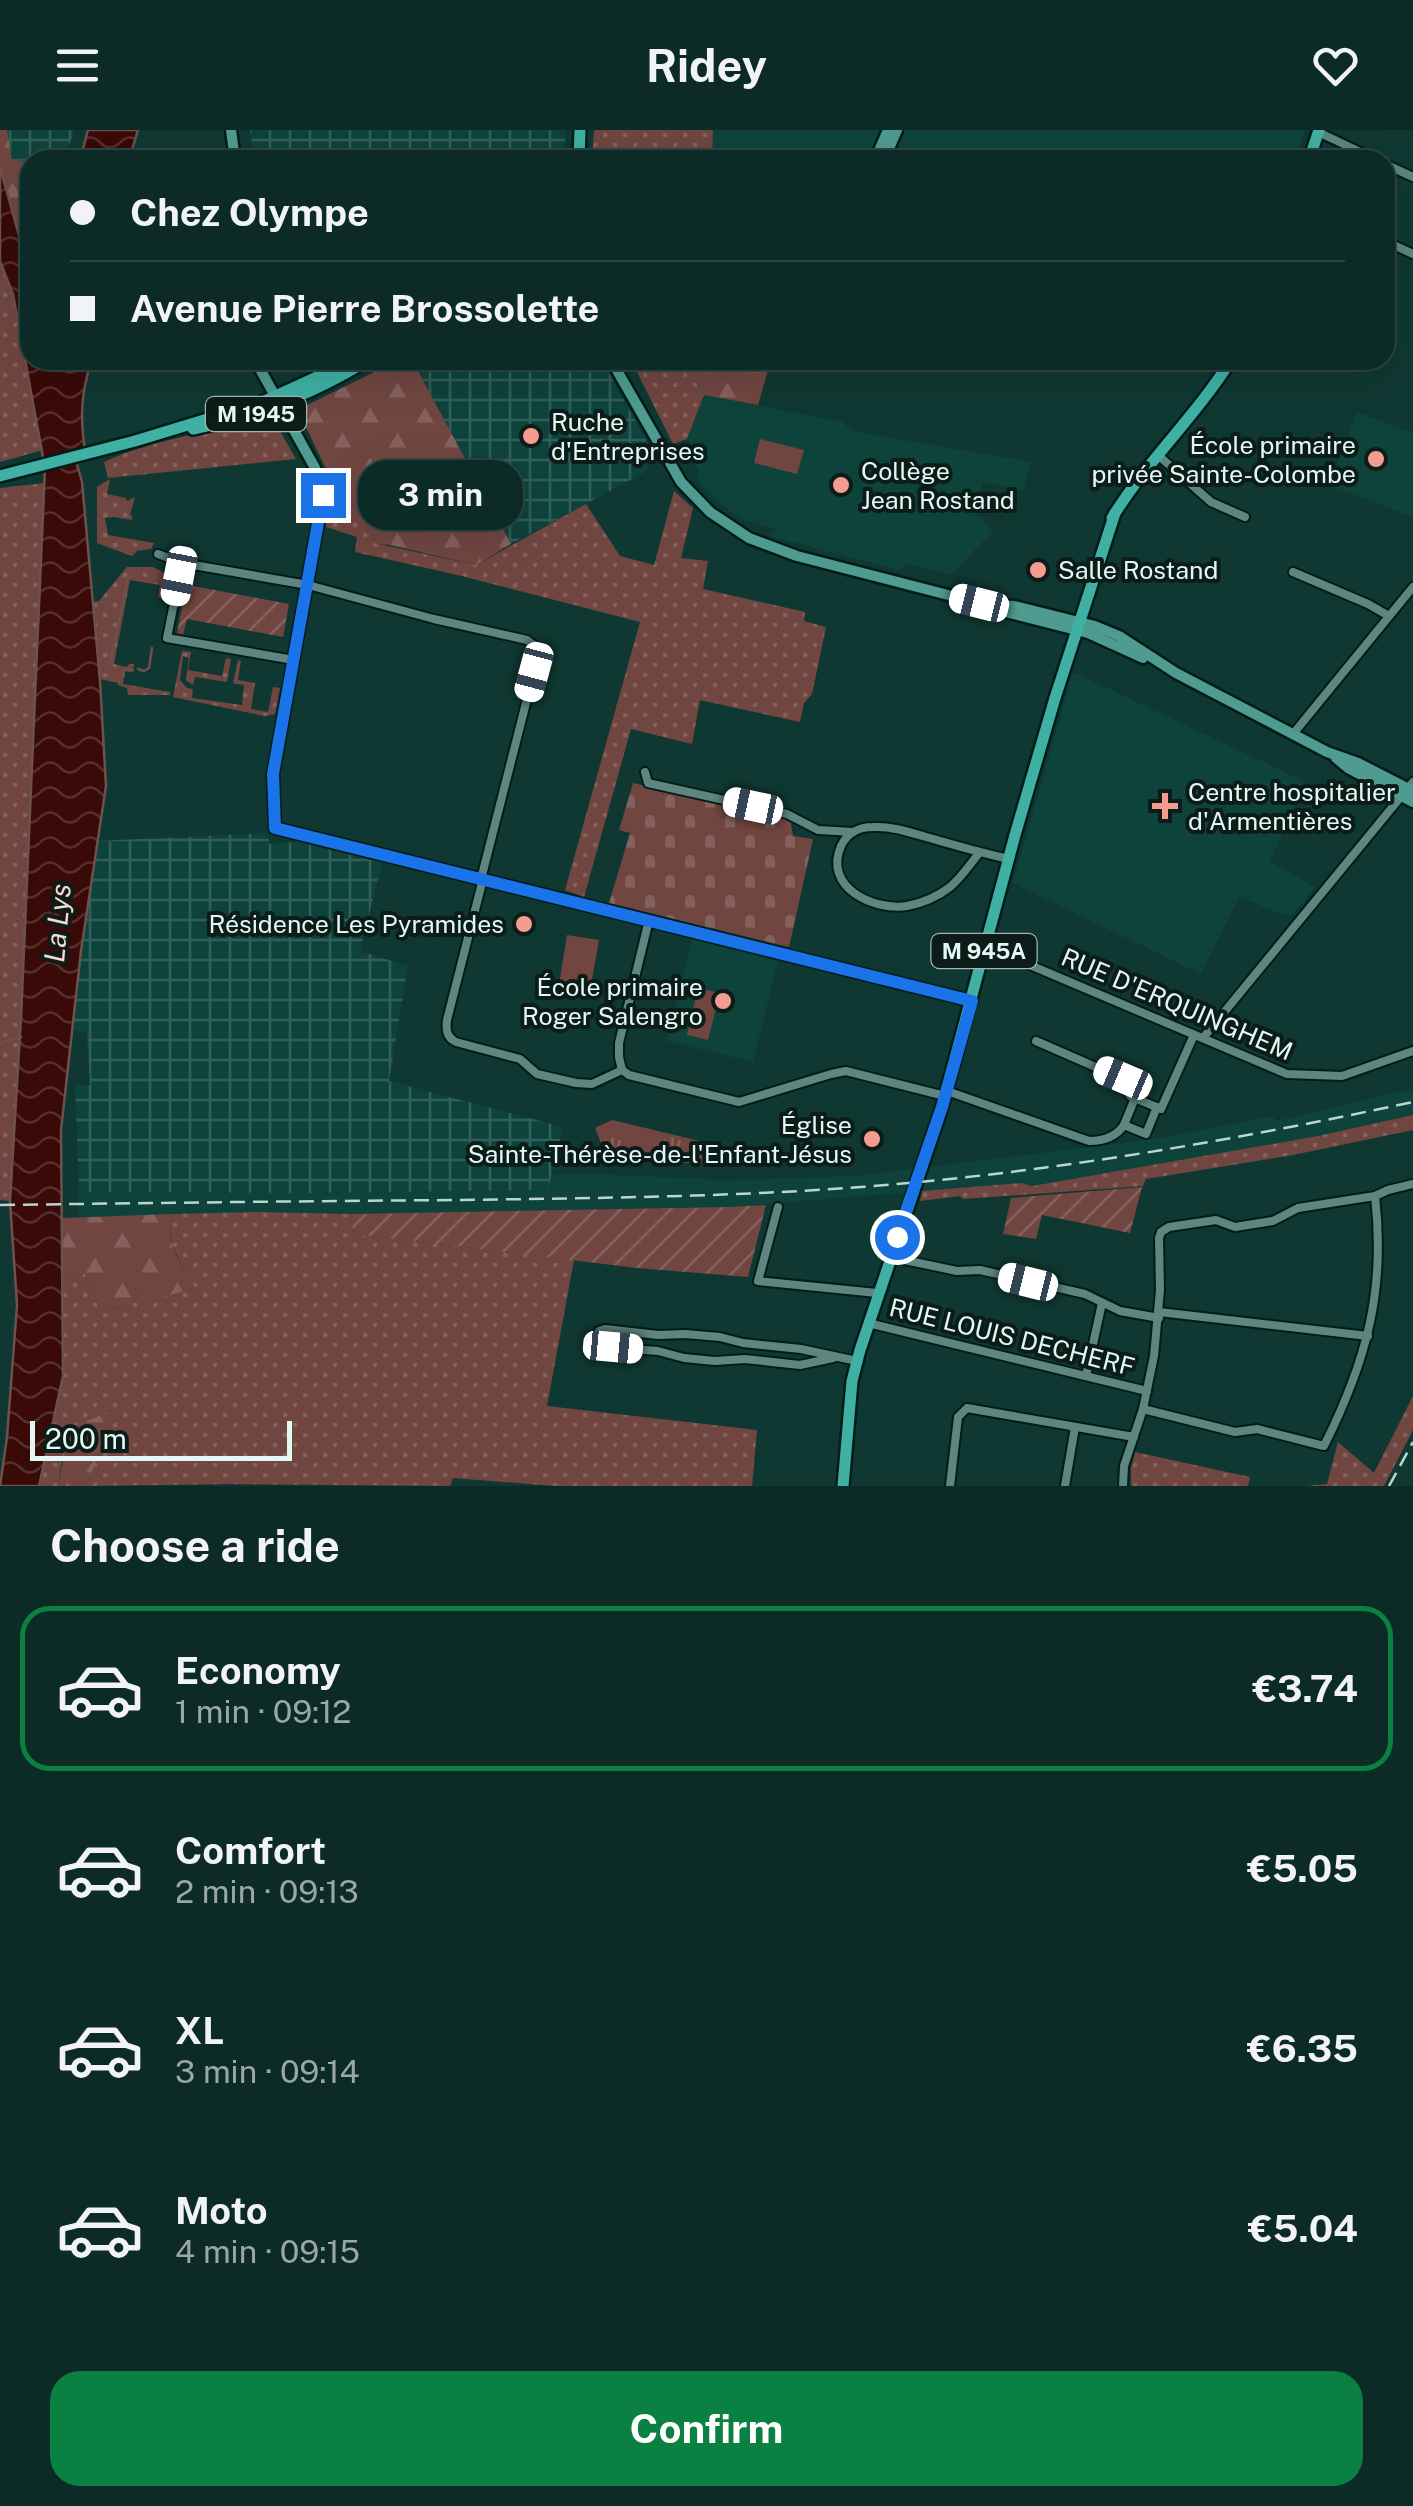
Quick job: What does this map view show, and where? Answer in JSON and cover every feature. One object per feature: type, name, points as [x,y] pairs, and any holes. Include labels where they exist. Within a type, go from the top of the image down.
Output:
[{"type":"main road","name":"M 1945","points":[[277,402],[336,370]]},
{"type":"main road","name":"M 1945","points":[[0,476],[228,422],[346,370]]},
{"type":"main road","name":"M 945A","points":[[842,1486],[857,1361],[946,1093],[1076,625],[1116,513],[1224,370]]},
{"type":"street","points":[[1319,131],[1358,150]]},
{"type":"street","points":[[260,370],[323,488],[273,774],[275,828],[972,1001]]},
{"type":"street","points":[[619,370],[681,482],[710,512],[740,534],[797,556],[979,603],[1010,605],[1076,625],[1176,672],[1327,752],[1348,768],[1410,792],[1198,1036],[1146,1134],[1124,1125]]},
{"type":"street","points":[[1158,456],[1211,502],[1245,516]]},
{"type":"street","points":[[158,554],[182,563],[308,585],[527,640],[536,647],[538,656],[447,1031],[456,1042],[520,1058],[538,1074],[584,1085],[622,1070]]},
{"type":"street","points":[[182,563],[167,638],[294,660]]},
{"type":"street","points":[[1293,572],[1389,616]]},
{"type":"street","points":[[1293,734],[1413,586]]},
{"type":"street","points":[[645,772],[648,783],[788,814],[810,828],[853,832],[873,826],[894,828],[1009,859]]},
{"type":"street","points":[[853,832],[844,840],[837,861],[841,876],[850,890],[862,898],[886,906],[913,904],[942,892],[980,852]]},
{"type":"street","points":[[649,920],[618,1057],[622,1070],[629,1074],[739,1102],[846,1072],[946,1093],[1089,1141],[1117,1133],[1135,1098]]},
{"type":"street","name":"RUE D'ERQUINGHEM","points":[[986,946],[1282,1073],[1342,1076],[1413,1051]]},
{"type":"street","points":[[1036,1041],[1123,1078],[1130,1096],[1159,1108]]},
{"type":"street","points":[[1124,1486],[1124,1466],[1143,1409],[1159,1315],[1161,1232],[1168,1227],[1214,1220],[1233,1226],[1273,1221],[1301,1207],[1375,1196],[1413,1184]]},
{"type":"street","points":[[1143,1409],[1236,1432],[1257,1429],[1324,1446],[1350,1392],[1368,1336],[1378,1274],[1375,1196]]},
{"type":"street","points":[[778,1207],[758,1281],[877,1294]]},
{"type":"street","points":[[890,1257],[960,1272],[980,1270],[1085,1294],[1120,1310],[1368,1336]]},
{"type":"street","points":[[1086,1376],[1102,1303]]},
{"type":"street","name":"RUE LOUIS DECHERF","points":[[868,1323],[1147,1390]]},
{"type":"street","points":[[834,1358],[804,1365],[684,1358],[658,1351],[605,1348],[596,1337],[600,1330],[608,1329],[720,1337],[857,1361]]},
{"type":"street","points":[[729,1360],[731,1340]]},
{"type":"street","points":[[950,1486],[958,1417],[967,1408],[1134,1437]]},
{"type":"street","points":[[1064,1486],[1075,1427]]},
{"type":"shaded area","points":[[7,130],[75,130],[67,150],[20,150],[20,162],[12,161]]},
{"type":"shaded area","points":[[250,130],[565,130],[566,150],[253,150]]},
{"type":"shaded area","points":[[713,130],[1305,130],[1298,150],[713,150]]},
{"type":"shaded area","points":[[417,370],[608,370],[651,449],[647,471],[511,544]]},
{"type":"shaded area","name":"Collège Jean Rostand","points":[[704,395],[843,422],[851,431],[1031,462],[1023,491],[982,482],[981,489],[968,503],[993,531],[951,574],[907,563],[899,570],[770,536],[776,529],[739,518],[713,497],[697,480],[699,471],[693,461],[686,462],[680,454],[691,448],[687,439]]},
{"type":"shaded area","name":"École primaire privée Sainte-Colombe","points":[[1357,412],[1413,433],[1413,517],[1329,485]]},
{"type":"shaded area","name":"Centre hospitalier d'Armentières","points":[[1073,672],[1306,782],[1270,861],[1315,888],[1290,917],[1239,897],[1201,974],[1013,883]]},
{"type":"shaded area","points":[[268,833],[269,844],[299,842],[382,863],[360,951],[408,966],[389,1081],[563,1127],[548,1190],[79,1192],[75,1085],[90,1085],[87,1032],[73,1030],[99,841]]},
{"type":"shaded area","name":"École primaire Roger Salengro","points":[[692,939],[778,961],[753,1062],[667,1041]]},
{"type":"shaded area","points":[[1413,1089],[1413,1115],[1318,1136],[1031,1186],[1021,1183],[727,1207],[79,1217],[79,1192],[547,1190],[552,1175],[711,1181],[855,1176],[1149,1140],[1273,1116],[1275,1121]]},
{"type":"green space","points":[[0,130],[7,130],[12,160],[20,161],[20,237],[0,167]]},
{"type":"green space","points":[[594,130],[713,130],[712,150],[593,150]]},
{"type":"green space","points":[[0,261],[13,294],[20,330],[20,370],[28,370],[43,450],[0,462]]},
{"type":"green space","points":[[379,370],[417,370],[511,544],[476,565],[379,544],[352,504],[329,499],[331,479],[301,417],[301,408]]},
{"type":"green space","points":[[636,370],[700,370],[697,383],[704,395],[687,439],[673,444]]},
{"type":"green space","points":[[700,370],[768,370],[758,405],[704,395],[697,383]]},
{"type":"green space","points":[[265,422],[277,426],[296,459],[108,478],[104,462],[123,454],[183,437]]},
{"type":"green space","points":[[760,439],[804,450],[797,474],[754,463]]},
{"type":"green space","points":[[110,479],[107,494],[127,501],[135,497],[132,520],[105,518],[108,535],[154,543],[151,549],[132,556],[97,543],[97,487]]},
{"type":"green space","points":[[45,483],[10,1201],[0,1200],[0,488]]},
{"type":"green space","points":[[674,491],[693,508],[681,558],[708,561],[703,589],[805,612],[804,621],[826,627],[812,694],[804,703],[800,722],[700,700],[692,744],[631,729],[584,897],[565,890],[640,622],[355,552],[357,537],[326,527],[329,499],[352,504],[379,544],[476,565],[586,504],[620,556],[654,565]]},
{"type":"green space","points":[[127,567],[153,567],[170,576],[162,598],[158,597],[160,585],[130,580],[114,664],[134,664],[132,672],[125,671],[123,684],[170,695],[128,695],[127,688],[100,679],[93,602],[99,601]]},
{"type":"green space","points":[[189,569],[195,570],[193,586],[289,604],[283,637],[187,619],[183,635],[177,633]]},
{"type":"green space","points":[[182,651],[191,652],[188,670],[222,676],[226,658],[231,659],[227,682],[195,677],[193,685],[186,680],[189,658],[183,656],[180,680],[193,689],[192,698],[242,705],[244,685],[233,683],[238,660],[238,680],[255,683],[251,709],[268,712],[273,687],[280,688],[275,714],[265,716],[173,697]]},
{"type":"green space","points":[[633,783],[790,818],[793,836],[813,839],[789,947],[609,903],[630,833],[619,830]]},
{"type":"green space","points":[[567,935],[599,940],[589,996],[558,991]]},
{"type":"green space","points":[[698,988],[720,993],[708,1040],[687,1035]]},
{"type":"green space","points":[[1413,1115],[1413,1130],[1146,1179],[1143,1186],[920,1201],[922,1191],[1021,1183],[1032,1186],[1318,1136]]},
{"type":"green space","points":[[612,1120],[708,1143],[704,1164],[607,1158],[595,1128]]},
{"type":"green space","points":[[1142,1187],[1130,1233],[1042,1215],[1036,1239],[1003,1234],[1011,1198]]},
{"type":"green space","points":[[766,1205],[748,1277],[637,1268],[353,1234],[351,1214],[727,1207]]},
{"type":"green space","points":[[172,1214],[351,1214],[353,1234],[574,1260],[547,1406],[757,1430],[752,1486],[555,1486],[453,1478],[450,1486],[86,1486],[102,1448],[111,1410],[62,1459],[58,1486],[39,1486],[63,1376],[61,1278],[85,1273],[101,1307],[131,1308],[138,1293],[194,1289],[173,1244]]},
{"type":"green space","points":[[172,1214],[172,1244],[195,1288],[149,1301],[138,1293],[131,1308],[101,1307],[85,1273],[61,1278],[61,1218]]},
{"type":"green space","points":[[1413,1396],[1413,1430],[1384,1486],[1306,1486],[1327,1484],[1338,1442],[1374,1473]]},
{"type":"green space","points":[[113,1410],[86,1486],[58,1486],[69,1429]]},
{"type":"green space","points":[[1135,1452],[1250,1477],[1248,1486],[1131,1486]]},
{"type":"water","points":[[88,130],[138,130],[132,150],[83,150]]},
{"type":"water","points":[[0,167],[20,239],[20,332],[13,294],[0,261]]},
{"type":"water","name":"La Lys","points":[[27,370],[89,370],[82,408],[86,457],[76,461],[82,482],[106,786],[81,951],[61,1130],[63,1376],[39,1486],[0,1486],[17,1305],[10,1201],[45,468]]},
{"type":"waterway","points":[[109,667],[131,575]]},
{"type":"waterway","points":[[138,669],[149,668],[152,648]]},
{"type":"waterway","points":[[123,670],[133,670]]},
{"type":"waterway","points":[[0,1043],[21,1037]]},
{"type":"railway","points":[[0,1205],[611,1198],[861,1187],[1138,1154],[1413,1102]]},
{"type":"railway","points":[[1389,1486],[1413,1442]]},
{"type":"place","name":"Ruche d'Entreprises","points":[[531,436]]},
{"type":"place","name":"École primaire privée Sainte-Colombe","points":[[1376,459]]},
{"type":"place","name":"Collège Jean Rostand","points":[[841,485]]},
{"type":"place","name":"Salle Rostand","points":[[1038,570]]},
{"type":"place","name":"Centre hospitalier d'Armentières","points":[[1165,806]]},
{"type":"place","name":"Résidence Les Pyramides","points":[[524,924]]},
{"type":"place","name":"École primaire Roger Salengro","points":[[723,1001]]},
{"type":"place","name":"Église Sainte-Thérèse-de-l'Enfant-Jésus","points":[[872,1139]]},
{"type":"route","points":[[323,495],[273,774],[275,828],[972,1001],[942,1107],[897,1237]]}]
